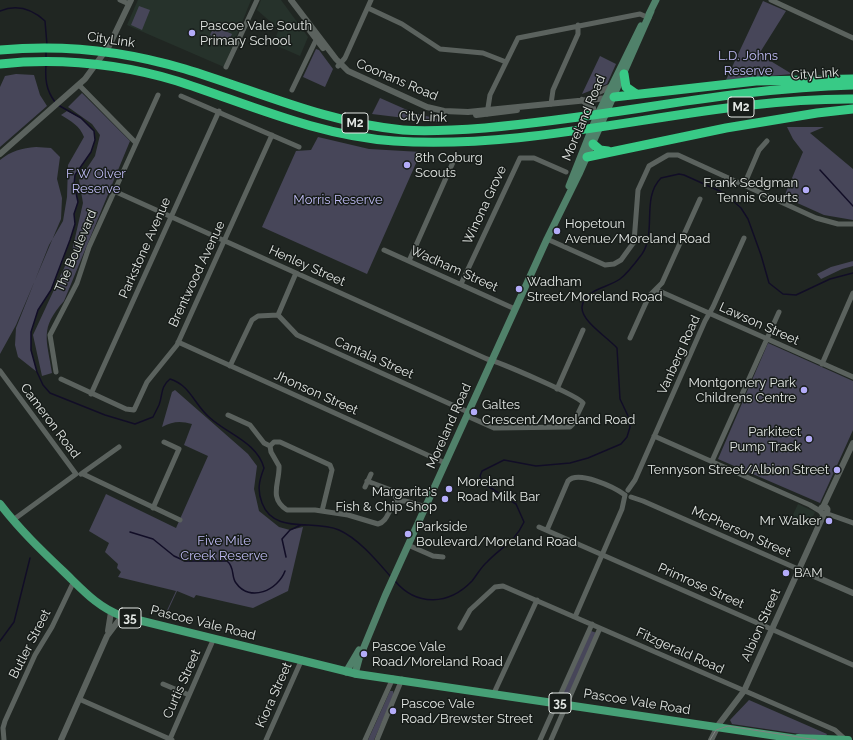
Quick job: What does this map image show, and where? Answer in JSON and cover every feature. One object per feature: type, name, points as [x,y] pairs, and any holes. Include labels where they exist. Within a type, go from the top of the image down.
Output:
[{"type":"highway","name":"CityLink","points":[[0,50],[82,49],[137,57],[197,73],[308,110],[372,126],[405,130],[455,131],[534,124],[779,90],[853,85]]},
{"type":"highway","name":"CityLink","points":[[0,64],[54,62],[126,69],[174,81],[315,127],[360,137],[422,142],[522,137],[767,104],[853,99]]},
{"type":"highway","points":[[624,74],[626,87],[636,94]]},
{"type":"highway","points":[[608,100],[636,94],[756,81],[853,79]]},
{"type":"highway","points":[[587,156],[792,117],[853,109]]},
{"type":"highway","points":[[591,140],[600,150],[615,150]]},
{"type":"main road","name":"Moreland Road","points":[[547,239],[587,156],[591,140],[590,129],[624,74],[656,0]]},
{"type":"main road","name":"Moreland Road","points":[[351,671],[591,140],[608,100],[610,87],[634,38],[649,15]]},
{"type":"main road","name":"Pascoe Vale Road","points":[[0,504],[12,520],[100,605],[111,612],[122,616],[351,671],[380,676],[799,739],[847,740]]},
{"type":"street","points":[[0,154],[48,114],[85,79],[102,57],[115,35],[130,2],[120,0]]},
{"type":"street","points":[[226,67],[257,0]]},
{"type":"street","name":"Coonans Road","points":[[286,0],[339,65],[354,78],[427,110],[458,115],[582,100],[590,102]]},
{"type":"street","name":"Coonans Road","points":[[291,0],[318,38]]},
{"type":"street","points":[[339,65],[345,58],[371,0]]},
{"type":"street","points":[[771,0],[853,38]]},
{"type":"street","points":[[368,8],[402,24],[440,49],[483,53],[506,62]]},
{"type":"street","points":[[487,112],[489,100],[518,38],[640,14],[649,15]]},
{"type":"street","points":[[551,104],[553,90],[578,34],[578,25]]},
{"type":"street","points":[[292,90],[318,38]]},
{"type":"street","points":[[79,85],[136,143]]},
{"type":"street","points":[[590,102],[594,94],[610,87]]},
{"type":"street","name":"The Boulevard","points":[[56,372],[50,335],[77,283],[89,247],[158,95]]},
{"type":"street","points":[[181,96],[219,111],[299,147]]},
{"type":"street","points":[[590,102],[608,100]]},
{"type":"street","points":[[590,102],[596,118]]},
{"type":"street","name":"Parkstone Avenue","points":[[91,394],[219,111]]},
{"type":"street","name":"Brentwood Avenue","points":[[91,394],[126,409],[132,410],[135,408],[147,382],[178,342],[272,135]]},
{"type":"street","points":[[744,185],[759,150],[767,141]]},
{"type":"street","points":[[547,239],[605,265],[614,264],[621,260],[635,240],[640,186],[649,166],[668,155],[678,155],[821,220],[853,224]]},
{"type":"street","name":"Winona Grove","points":[[461,284],[520,158],[524,156],[534,158],[566,172]]},
{"type":"street","points":[[409,261],[454,160]]},
{"type":"street","name":"Henley Street","points":[[114,191],[582,401],[572,426]]},
{"type":"street","points":[[630,338],[649,296],[657,290],[662,283],[700,199]]},
{"type":"street","name":"Vanberg Road","points":[[575,617],[654,436],[744,238]]},
{"type":"street","name":"Wadham Street","points":[[384,250],[515,309]]},
{"type":"street","points":[[230,366],[252,320],[258,316],[278,315],[296,273]]},
{"type":"street","name":"Lawson Street","points":[[657,290],[853,377]]},
{"type":"street","points":[[822,364],[853,293]]},
{"type":"street","points":[[712,461],[779,312]]},
{"type":"street","name":"Cantala Street","points":[[278,315],[297,335],[468,414],[494,428],[572,426]]},
{"type":"street","points":[[557,389],[583,330]]},
{"type":"street","name":"Jhonson Street","points":[[178,342],[445,463]]},
{"type":"street","name":"Cameron Road","points":[[1,373],[76,474],[12,520]]},
{"type":"street","points":[[61,379],[91,394]]},
{"type":"street","points":[[228,415],[250,425],[264,443],[270,446]]},
{"type":"street","points":[[654,436],[853,523]]},
{"type":"street","points":[[153,508],[179,449],[164,442]]},
{"type":"street","points":[[270,446],[274,442],[280,442],[325,462],[331,468]]},
{"type":"street","name":"Albion Street","points":[[711,740],[718,727],[744,691],[853,443]]},
{"type":"street","points":[[270,446],[270,450],[279,466],[276,488],[281,505],[285,509],[292,511],[322,511],[353,516],[378,524],[384,522],[391,507],[398,501],[405,500],[426,507]]},
{"type":"street","points":[[83,474],[119,447]]},
{"type":"street","points":[[331,468],[337,467]]},
{"type":"street","points":[[322,511],[331,468]]},
{"type":"street","points":[[76,474],[83,474],[180,520]]},
{"type":"street","points":[[371,474],[366,484],[391,490],[398,501]]},
{"type":"street","name":"McPherson Street","points":[[547,530],[568,481],[576,477],[598,481],[853,593]]},
{"type":"street","name":"Primrose Street","points":[[539,527],[853,665]]},
{"type":"street","points":[[408,545],[433,556],[442,557]]},
{"type":"street","name":"Butler Street","points":[[4,740],[3,728],[8,715],[35,655],[52,627],[74,581]]},
{"type":"street","name":"Fitzgerald Road","points":[[460,628],[470,610],[495,587],[503,586],[833,729],[847,740]]},
{"type":"street","points":[[496,693],[537,600]]},
{"type":"street","points":[[107,636],[111,612]]},
{"type":"street","points":[[61,740],[107,636],[122,616]]},
{"type":"street","points":[[540,740],[592,624]]},
{"type":"street","points":[[551,740],[600,628]]},
{"type":"street","name":"Curtis Street","points":[[171,740],[214,638]]},
{"type":"street","name":"Kiora Street","points":[[266,740],[302,659]]},
{"type":"street","points":[[365,740],[393,678]]},
{"type":"street","points":[[377,740],[402,679]]},
{"type":"street","points":[[163,684],[189,696]]},
{"type":"street","points":[[79,699],[171,740]]},
{"type":"shaded area","name":"Pascoe Vale South Primary School","points":[[138,0],[251,0],[224,67],[127,25]]},
{"type":"shaded area","points":[[261,0],[281,0],[308,37],[300,56],[273,44],[279,29],[257,10]]},
{"type":"shaded area","points":[[798,504],[815,512],[808,527],[791,519]]},
{"type":"green space","name":"L.D. Johns Reserve","points":[[763,1],[786,11],[759,54],[792,74],[726,80]]},
{"type":"green space","points":[[139,6],[150,10],[142,30],[131,25]]},
{"type":"green space","points":[[214,26],[232,34],[228,43],[210,35]]},
{"type":"green space","points":[[316,49],[319,50],[333,69],[325,87],[303,77]]},
{"type":"green space","points":[[600,56],[616,64],[607,84],[582,94]]},
{"type":"green space","points":[[16,74],[34,75],[40,95],[47,106],[0,147],[0,87],[5,76]]},
{"type":"green space","name":"F W Olver Reserve","points":[[82,93],[130,141],[64,301],[51,319],[48,327],[47,343],[52,373],[42,376],[33,335],[72,251],[83,203],[79,180],[95,156],[100,135],[92,124],[68,107]]},
{"type":"green space","points":[[380,98],[414,113],[438,119],[438,122],[372,114]]},
{"type":"green space","points":[[67,111],[81,118],[94,131],[95,140],[91,152],[75,175],[74,184],[78,202],[74,214],[75,224],[70,240],[51,290],[38,310],[31,332],[31,350],[37,372],[18,357],[15,345],[16,328],[49,245],[63,221],[67,197],[68,165],[84,137],[78,127],[61,115]]},
{"type":"green space","points":[[787,127],[824,127],[810,133],[853,169],[853,220],[824,215],[784,197],[803,152],[793,139]]},
{"type":"green space","name":"Morris Reserve","points":[[318,137],[369,149],[421,152],[367,274],[262,227],[296,151],[311,150]]},
{"type":"green space","points":[[36,147],[51,148],[60,157],[57,179],[62,198],[61,219],[16,325],[0,354],[0,160],[17,150]]},
{"type":"green space","points":[[853,261],[853,266],[842,269],[821,279],[817,274],[831,267]]},
{"type":"green space","points":[[768,343],[853,381],[853,430],[820,503],[718,459]]},
{"type":"green space","name":"Five Mile Creek Reserve","points":[[175,390],[248,454],[257,466],[254,489],[259,511],[279,527],[290,530],[303,527],[288,591],[253,608],[196,595],[194,598],[177,591],[163,619],[176,591],[118,577],[121,572],[117,568],[118,564],[105,552],[109,543],[89,531],[106,494],[176,528],[208,456],[184,445],[192,424],[177,422],[162,427],[172,392]]},
{"type":"green space","points":[[591,631],[597,633],[569,695],[565,696],[563,693]]},
{"type":"green space","points":[[390,691],[393,691],[394,695],[374,740],[368,740]]},
{"type":"green space","points":[[749,700],[827,734],[826,736],[800,734],[732,724],[730,720]]},
{"type":"waterway","points":[[0,11],[18,8],[35,13],[45,21],[47,45]]},
{"type":"waterway","points":[[46,51],[46,59]]},
{"type":"waterway","points":[[46,65],[47,84],[55,102]]},
{"type":"waterway","points":[[58,105],[81,118],[94,131],[95,140],[91,152],[75,175],[74,184],[78,202],[74,214],[75,224],[51,290],[38,310],[31,332],[31,350],[37,372],[43,385],[50,393],[105,415],[135,424],[153,417],[159,405],[162,391],[167,382],[170,379],[177,382],[187,390],[209,417],[241,439],[255,451],[264,468],[259,490],[262,503],[268,513],[285,523],[329,527],[339,530],[361,545],[374,557],[391,577]]},
{"type":"waterway","points":[[820,170],[853,206]]},
{"type":"waterway","points":[[395,581],[413,595],[423,599],[433,600],[453,595],[472,581],[485,564],[516,535],[524,522],[516,504],[483,483],[480,476],[482,471],[504,460],[536,466],[570,463],[588,458],[621,444],[627,437],[630,427],[629,418],[620,399],[617,348],[595,329],[586,318],[582,307],[587,296],[620,279],[629,271],[642,254],[648,236],[652,195],[655,186],[661,178],[679,174],[684,175],[724,193],[741,208],[748,219],[769,283],[783,294],[796,295],[830,279],[853,273]]},
{"type":"waterway","points":[[286,557],[282,539],[290,530],[301,525]]},
{"type":"waterway","points":[[130,532],[153,539],[174,556],[185,561],[227,561],[231,566],[236,583],[242,589],[249,592],[263,592],[270,588],[276,584],[285,571]]},
{"type":"waterway","points":[[0,641],[14,622],[30,558]]},
{"type":"tram line","points":[[710,740],[716,730],[728,726],[817,740]]},
{"type":"place","name":"Pascoe Vale South Primary School","points":[[192,33]]},
{"type":"place","name":"8th Coburg Scouts","points":[[407,165]]},
{"type":"place","name":"Frank Sedgman Tennis Courts","points":[[806,190]]},
{"type":"place","name":"Hopetoun Avenue/Moreland Road","points":[[557,231]]},
{"type":"place","name":"Wadham Street/Moreland Road","points":[[519,289]]},
{"type":"place","name":"Montgomery Park Childrens Centre","points":[[804,390]]},
{"type":"place","name":"Galtes Crescent/Moreland Road","points":[[474,412]]},
{"type":"place","name":"Parkitect Pump Track","points":[[809,439]]},
{"type":"place","name":"Tennyson Street/Albion Street","points":[[837,470]]},
{"type":"place","name":"Moreland Road Milk Bar","points":[[449,489]]},
{"type":"place","name":"Margarita's Fish & Chip Shop","points":[[445,499]]},
{"type":"place","name":"Mr Walker","points":[[829,521]]},
{"type":"place","name":"Parkside Boulevard/Moreland Road","points":[[408,534]]},
{"type":"place","name":"BAM","points":[[786,573]]},
{"type":"place","name":"Pascoe Vale Road/Moreland Road","points":[[364,654]]},
{"type":"place","name":"Pascoe Vale Road/Brewster Street","points":[[393,711]]}]
